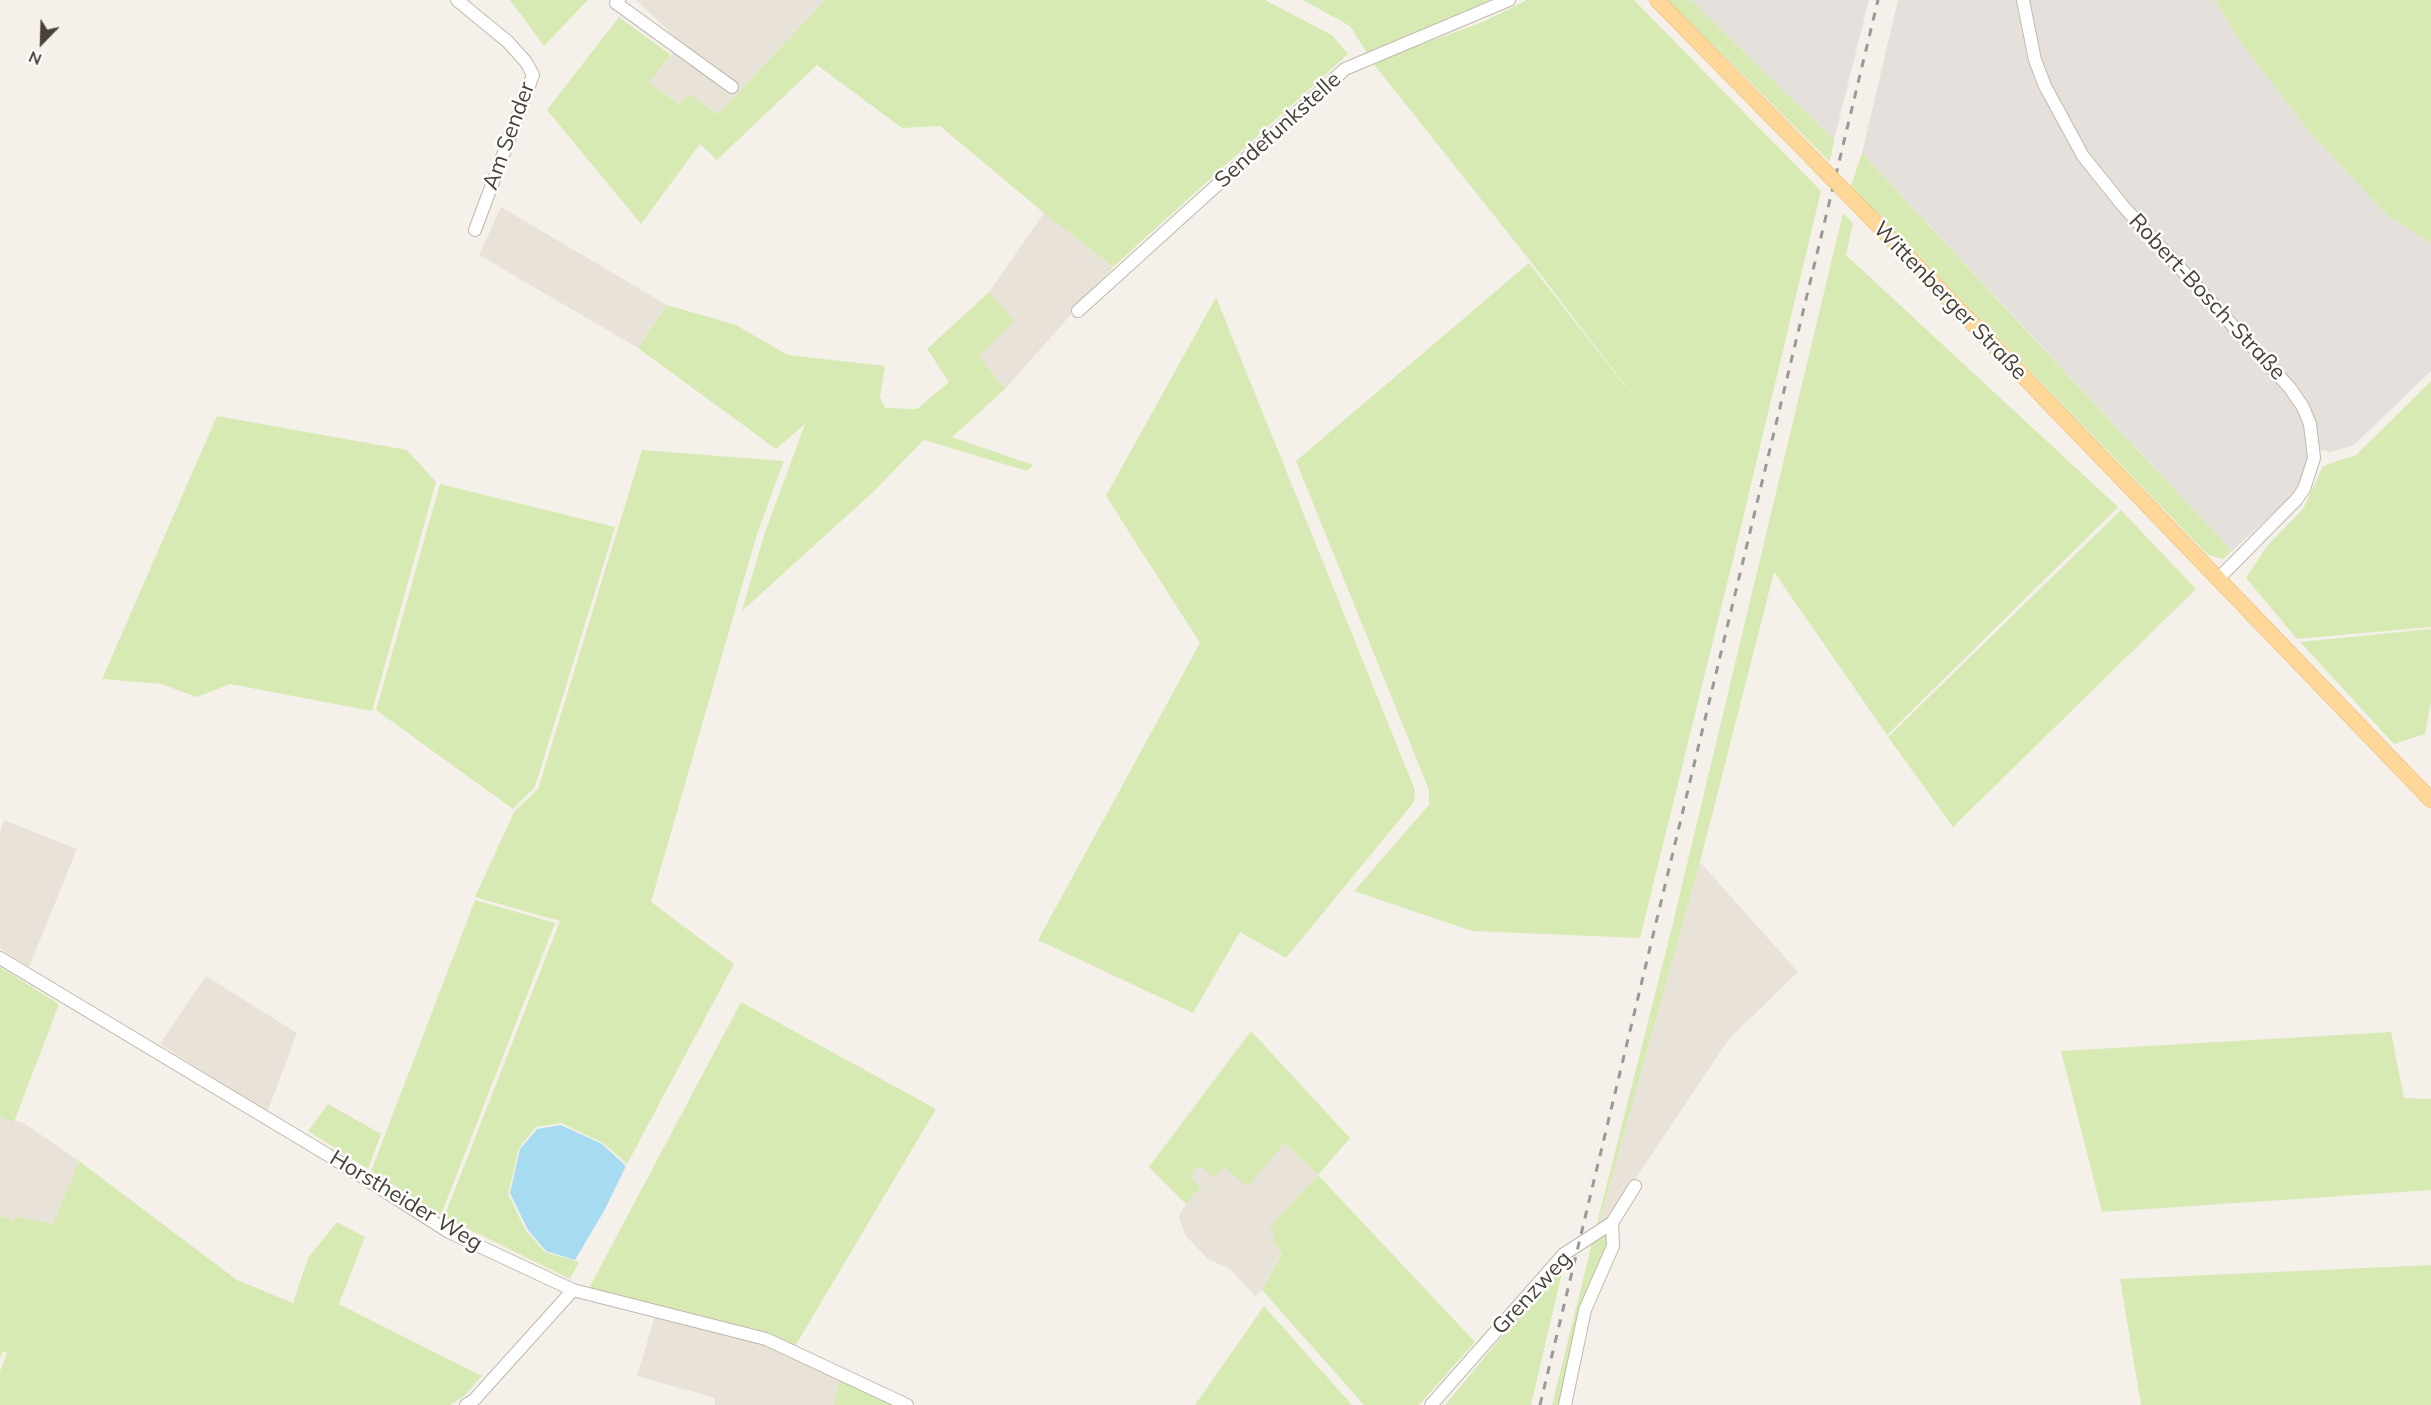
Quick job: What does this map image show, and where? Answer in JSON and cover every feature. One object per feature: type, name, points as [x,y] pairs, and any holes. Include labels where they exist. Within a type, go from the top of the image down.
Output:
[{"type":"main road","name":"Wittenberger Straße","points":[[1657,0],[1867,214],[2431,800]]},
{"type":"street","name":"Am Sender","points":[[457,0],[508,42],[533,75],[475,230]]},
{"type":"street","points":[[619,0],[616,3],[732,87]]},
{"type":"street","name":"Sendefunkstelle","points":[[1078,311],[1345,69],[1509,0]]},
{"type":"street","name":"Robert-Bosch-Straße","points":[[2023,0],[2027,30],[2041,77],[2054,107],[2083,156],[2123,206],[2290,388],[2303,406],[2310,424],[2314,458],[2304,489],[2296,500],[2218,579]]},
{"type":"street","name":"Horstheider Weg","points":[[0,958],[328,1155],[449,1232],[573,1290],[766,1339],[908,1405]]},
{"type":"street","name":"Grenzweg","points":[[1431,1405],[1564,1254],[1612,1223],[1635,1186]]},
{"type":"street","points":[[1565,1405],[1585,1310],[1613,1246],[1612,1223]]},
{"type":"street","points":[[466,1405],[474,1400],[573,1290]]},
{"type":"shaded area","points":[[636,0],[825,0],[718,114],[689,94],[679,104],[649,83],[681,43]]},
{"type":"shaded area","points":[[1691,0],[1869,0],[1834,140]]},
{"type":"shaded area","points":[[1898,0],[2215,0],[2240,42],[2313,136],[2388,216],[2431,243],[2431,371],[2354,445],[2330,452],[2324,450],[2307,458],[2299,485],[2292,496],[2232,551],[1862,153]]},
{"type":"shaded area","points":[[501,207],[667,305],[638,348],[479,255]]},
{"type":"shaded area","points":[[1044,213],[1113,267],[1005,389],[979,356],[1013,321],[989,292]]},
{"type":"shaded area","points":[[4,820],[77,849],[29,967],[0,949],[0,834]]},
{"type":"shaded area","points":[[1700,862],[1798,972],[1729,1039],[1611,1215],[1598,1227]]},
{"type":"shaded area","points":[[206,976],[297,1033],[267,1113],[160,1044]]},
{"type":"shaded area","points":[[0,1117],[24,1123],[79,1161],[53,1224],[16,1216],[13,1221],[0,1216]]},
{"type":"shaded area","points":[[1284,1143],[1318,1175],[1270,1227],[1274,1231],[1272,1241],[1282,1252],[1262,1290],[1255,1296],[1230,1269],[1208,1259],[1185,1235],[1179,1216],[1201,1187],[1190,1176],[1199,1165],[1223,1167]]},
{"type":"shaded area","points":[[655,1316],[766,1341],[840,1379],[834,1405],[715,1405],[715,1398],[637,1376]]},
{"type":"green space","points":[[510,0],[588,0],[544,46]]},
{"type":"green space","points":[[825,0],[1265,0],[1332,35],[1348,54],[1113,267],[940,126],[902,128],[817,65],[717,160],[700,144],[641,224],[547,110],[619,17],[671,55],[649,83],[679,104],[689,94],[718,114]]},
{"type":"green space","points":[[1303,0],[1491,0],[1367,53],[1350,26]]},
{"type":"green space","points":[[1527,0],[1634,0],[1821,191],[1640,938],[1472,931],[1354,891],[1429,805],[1429,790],[1296,461],[1529,263],[1651,419],[1531,262],[1372,62],[1483,22]]},
{"type":"green space","points":[[1668,0],[1691,0],[1834,140],[1830,162]]},
{"type":"green space","points":[[2215,0],[2431,0],[2431,243],[2388,216],[2313,136],[2240,42]]},
{"type":"green space","points":[[1862,153],[2232,551],[2223,559],[2208,555],[1851,186]]},
{"type":"green space","points":[[1843,213],[1853,223],[1846,255],[2118,507],[1887,735],[1774,572],[1700,862],[1598,1227],[1596,1227],[1671,931]]},
{"type":"green space","points":[[989,292],[1014,321],[979,356],[1005,389],[952,437],[1033,465],[1027,471],[924,440],[873,492],[742,611],[764,535],[805,424],[776,449],[638,348],[667,305],[736,325],[788,355],[885,366],[880,397],[885,408],[917,409],[949,382],[927,349]]},
{"type":"green space","points":[[1216,297],[1415,790],[1414,802],[1286,958],[1240,932],[1193,1013],[1038,940],[1200,643],[1106,496]]},
{"type":"green space","points":[[2431,381],[2431,627],[2297,639],[2246,578],[2267,546],[2303,509],[2323,466],[2356,455]]},
{"type":"green space","points":[[217,416],[407,450],[436,482],[372,711],[230,684],[197,697],[161,684],[102,679]]},
{"type":"green space","points":[[642,450],[784,461],[757,534],[651,902],[734,964],[627,1164],[603,1143],[561,1123],[536,1127],[519,1148],[508,1194],[526,1231],[545,1252],[579,1262],[570,1279],[444,1217],[560,921],[475,897],[514,812],[538,789]]},
{"type":"green space","points":[[440,484],[615,527],[535,787],[513,809],[376,710]]},
{"type":"green space","points":[[2121,510],[2196,589],[1953,827],[1888,737]]},
{"type":"green space","points":[[2431,629],[2431,702],[2425,734],[2394,744],[2300,642]]},
{"type":"green space","points":[[475,900],[555,923],[441,1215],[371,1171]]},
{"type":"green space","points":[[0,967],[59,1004],[14,1122],[0,1117]]},
{"type":"green space","points":[[741,1002],[936,1109],[794,1348],[587,1292]]},
{"type":"green space","points":[[1251,1031],[1350,1138],[1318,1175],[1284,1143],[1248,1187],[1224,1167],[1214,1178],[1199,1165],[1190,1176],[1201,1187],[1186,1204],[1149,1167]]},
{"type":"green space","points":[[2391,1032],[2404,1098],[2431,1099],[2431,1190],[2102,1212],[2061,1051]]},
{"type":"green space","points":[[328,1104],[381,1134],[368,1169],[308,1131]]},
{"type":"green space","points":[[79,1161],[237,1280],[293,1303],[308,1258],[337,1222],[365,1237],[339,1304],[482,1376],[464,1396],[450,1405],[0,1405],[0,1371],[7,1353],[3,1351],[0,1358],[0,1216],[13,1221],[16,1216],[53,1224]]},
{"type":"green space","points":[[1318,1175],[1475,1342],[1419,1405],[1364,1405],[1262,1290],[1282,1253],[1272,1241],[1274,1231],[1269,1227]]},
{"type":"green space","points":[[1606,1235],[1610,1237],[1599,1263],[1561,1405],[1552,1405],[1592,1243]]},
{"type":"green space","points":[[1565,1260],[1531,1405],[1445,1405]]},
{"type":"green space","points":[[2431,1265],[2431,1405],[2141,1405],[2120,1279]]},
{"type":"green space","points":[[1264,1306],[1352,1405],[1195,1405]]},
{"type":"green space","points":[[840,1379],[896,1405],[834,1405]]},
{"type":"water","points":[[561,1125],[602,1144],[626,1166],[604,1211],[575,1260],[546,1251],[528,1230],[510,1193],[520,1149],[537,1129]]},
{"type":"railway","points":[[1540,1405],[1878,0]]}]
